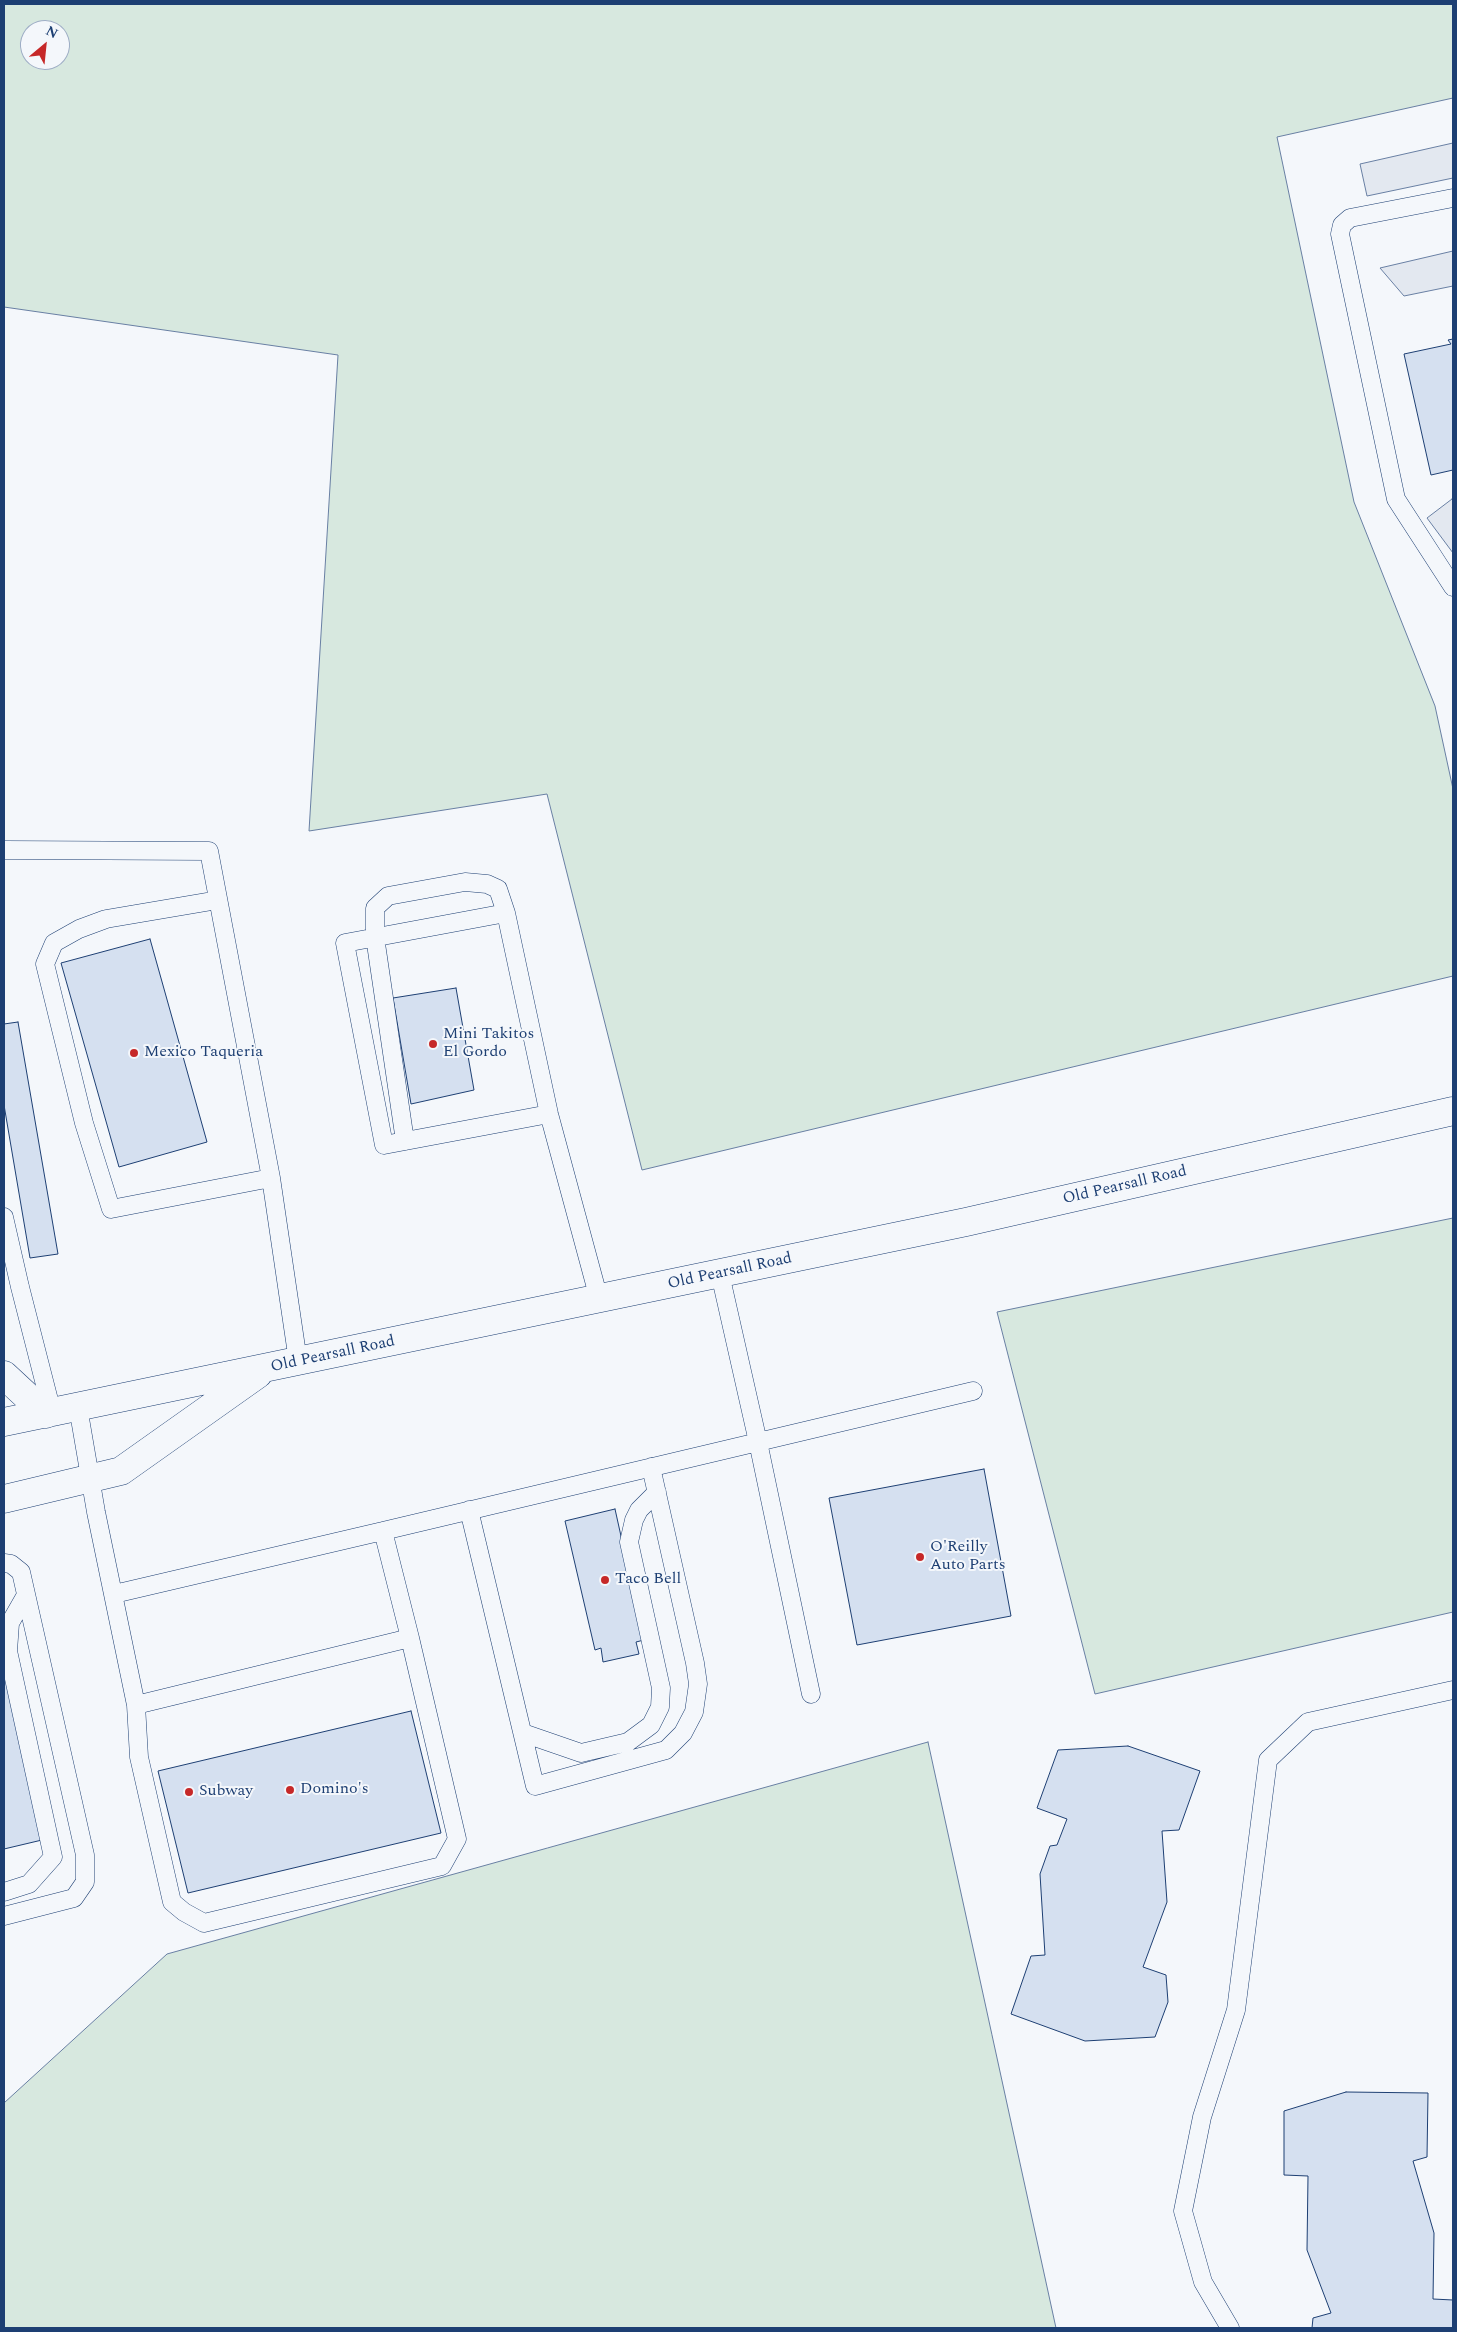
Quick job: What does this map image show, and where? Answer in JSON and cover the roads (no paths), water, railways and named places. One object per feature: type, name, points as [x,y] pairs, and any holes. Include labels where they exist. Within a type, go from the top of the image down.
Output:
[{"type":"main road","name":"Old Pearsall Road","points":[[4,1422],[599,1300],[966,1222],[1453,1111]]},
{"type":"main road","points":[[4,1499],[122,1471],[266,1369]]},
{"type":"main road","points":[[4,1375],[59,1411]]},
{"type":"lane","points":[[1453,198],[1350,218],[1342,224],[1340,234],[1396,499],[1453,587]]},
{"type":"lane","points":[[4,850],[209,851],[271,1178],[298,1362]]},
{"type":"lane","points":[[406,1141],[375,937],[375,908],[388,896],[465,882],[487,884],[498,889],[506,913],[549,1114],[599,1300]]},
{"type":"lane","points":[[218,900],[106,919],[79,929],[54,942],[45,964],[84,1123],[111,1209],[271,1178]]},
{"type":"lane","points":[[506,913],[345,943],[384,1145],[549,1114]]},
{"type":"lane","points":[[4,1217],[12,1289],[59,1411],[90,1479],[136,1705],[139,1757],[172,1902],[184,1912],[204,1923],[442,1866],[457,1839],[383,1531]]},
{"type":"lane","points":[[720,1274],[758,1442],[811,1694]]},
{"type":"lane","points":[[114,1594],[973,1391]]},
{"type":"lane","points":[[469,1510],[535,1786],[666,1750],[683,1733],[694,1712],[698,1684],[651,1467]]},
{"type":"lane","points":[[523,1733],[581,1754],[628,1742],[651,1725],[660,1708],[661,1688],[629,1542],[634,1520],[639,1510],[657,1492]]},
{"type":"lane","points":[[4,1563],[11,1564],[20,1572],[85,1854],[85,1882],[74,1898],[4,1916]]},
{"type":"lane","points":[[6,1892],[29,1884],[53,1857],[8,1652],[10,1623],[26,1595]]},
{"type":"lane","points":[[136,1705],[410,1638]]},
{"type":"lane","points":[[1230,2328],[1203,2282],[1183,2211],[1202,2117],[1236,2010],[1268,1760],[1308,1722],[1453,1690]]},
{"type":"place","name":"Mini Takitos El Gordo","points":[[433,1044]]},
{"type":"place","name":"Mexico Taqueria","points":[[134,1053]]},
{"type":"place","name":"O'Reilly Auto Parts","points":[[920,1557]]},
{"type":"place","name":"Taco Bell","points":[[605,1580]]},
{"type":"place","name":"Domino's","points":[[290,1790]]},
{"type":"place","name":"Subway","points":[[189,1792]]}]
